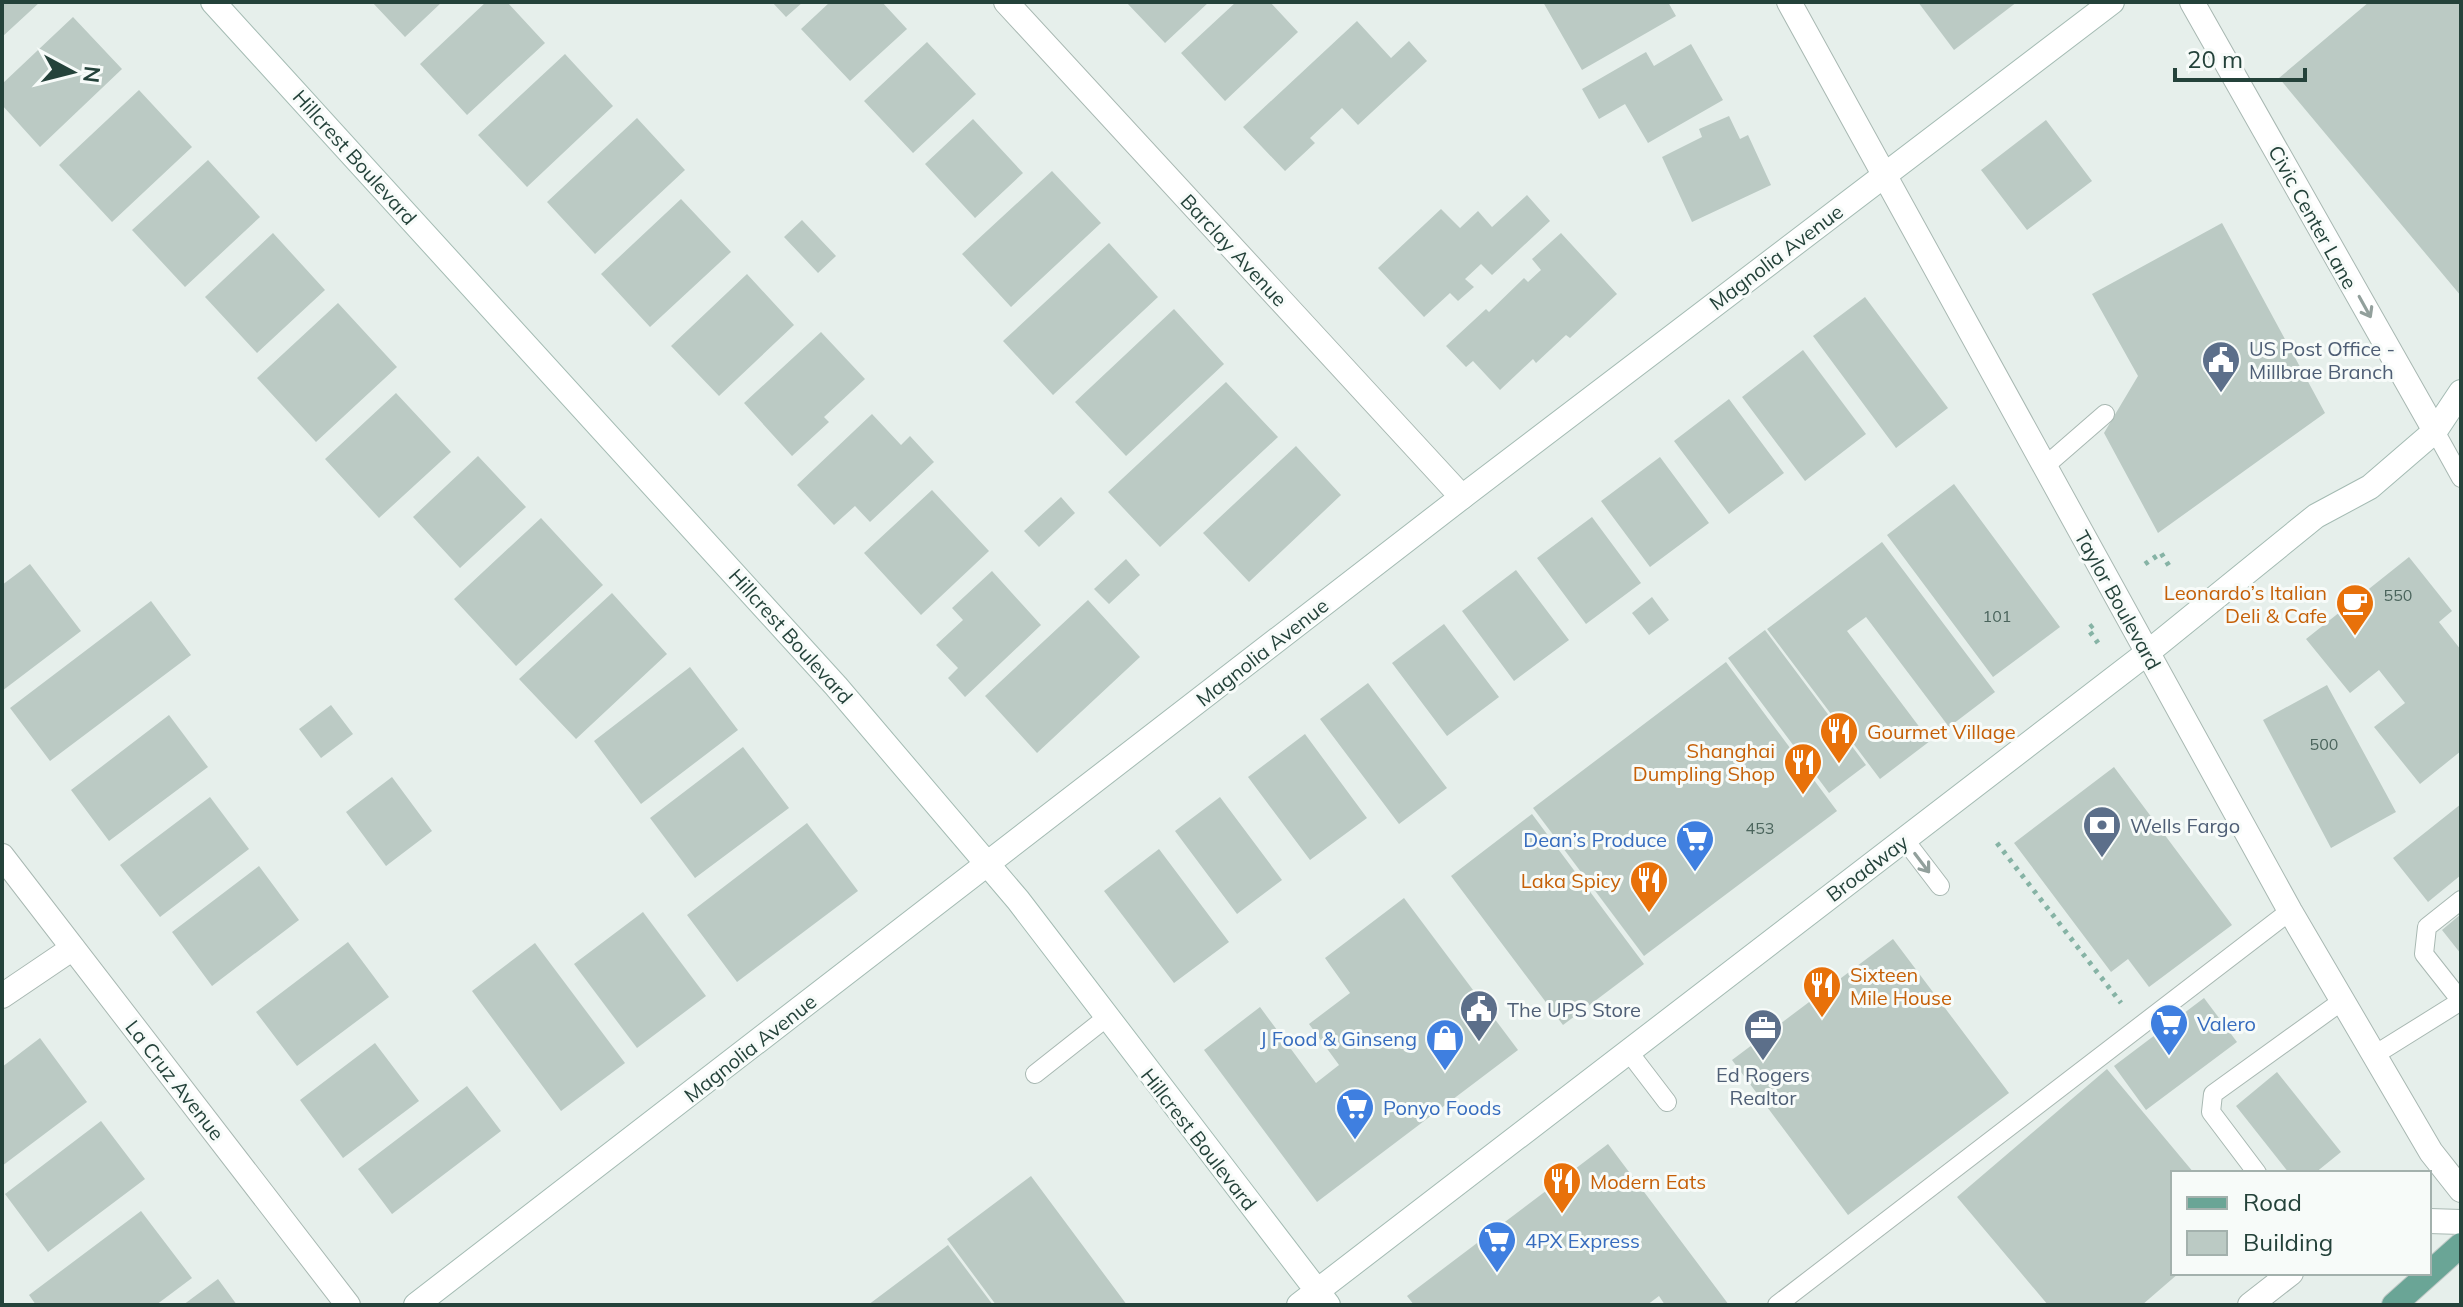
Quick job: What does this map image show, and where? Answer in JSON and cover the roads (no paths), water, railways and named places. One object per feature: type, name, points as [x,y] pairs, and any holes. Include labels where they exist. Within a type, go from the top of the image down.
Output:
[{"type":"main road","points":[[2431,1272],[2461,1245]]},
{"type":"main road","points":[[2394,1305],[2428,1275]]},
{"type":"street","name":"Hillcrest Boulevard","points":[[213,2],[692,525],[988,864],[1314,1300]]},
{"type":"street","name":"Barclay Avenue","points":[[1006,2],[1462,497]]},
{"type":"street","name":"Taylor Boulevard","points":[[1789,2],[2290,911],[2431,1152],[2461,1190]]},
{"type":"street","name":"Magnolia Avenue","points":[[416,1305],[1462,497],[2112,2]]},
{"type":"street","name":"Civic Center Lane","points":[[2192,2],[2435,431]]},
{"type":"street","name":"Broadway","points":[[1314,1300],[1628,1051],[2147,653],[2316,516],[2370,487],[2435,431],[2461,392]]},
{"type":"street","name":"Broadway","points":[[2435,431],[2461,426]]},
{"type":"street","name":"La Cruz Avenue","points":[[2,856],[348,1305]]},
{"type":"street","points":[[2,996],[73,948]]},
{"type":"street","points":[[2431,1221],[2461,1222]]},
{"type":"street","points":[[2250,1305],[2288,1275]]},
{"type":"lane","points":[[2044,467],[2105,414]]},
{"type":"lane","points":[[2435,431],[2461,478]]},
{"type":"lane","points":[[1904,839],[1940,886]]},
{"type":"lane","points":[[2376,1054],[2461,1001],[2424,954],[2427,927],[2461,900]]},
{"type":"lane","points":[[1777,1305],[2290,911]]},
{"type":"lane","points":[[2255,1171],[2211,1112],[2213,1094],[2342,1001]]},
{"type":"lane","points":[[1035,1074],[1106,1018]]},
{"type":"lane","points":[[1628,1051],[1667,1102]]},
{"type":"place","name":"US Post Office - Millbrae Branch","points":[[2221,394]]},
{"type":"place","name":"Leonardo’s Italian Deli & Cafe","points":[[2355,637]]},
{"type":"place","name":"Gourmet Village","points":[[1839,765]]},
{"type":"place","name":"Shanghai Dumpling Shop","points":[[1803,796]]},
{"type":"place","name":"Wells Fargo","points":[[2102,859]]},
{"type":"place","name":"Dean’s Produce","points":[[1695,873]]},
{"type":"place","name":"Laka Spicy","points":[[1649,914]]},
{"type":"place","name":"Sixteen Mile House","points":[[1822,1019]]},
{"type":"place","name":"The UPS Store","points":[[1479,1043]]},
{"type":"place","name":"Valero","points":[[2169,1057]]},
{"type":"place","name":"Ed Rogers Realtor","points":[[1763,1062]]},
{"type":"place","name":"J Food & Ginseng","points":[[1445,1072]]},
{"type":"place","name":"Ponyo Foods","points":[[1355,1141]]},
{"type":"place","name":"Modern Eats","points":[[1562,1215]]},
{"type":"place","name":"4PX Express","points":[[1497,1274]]}]
